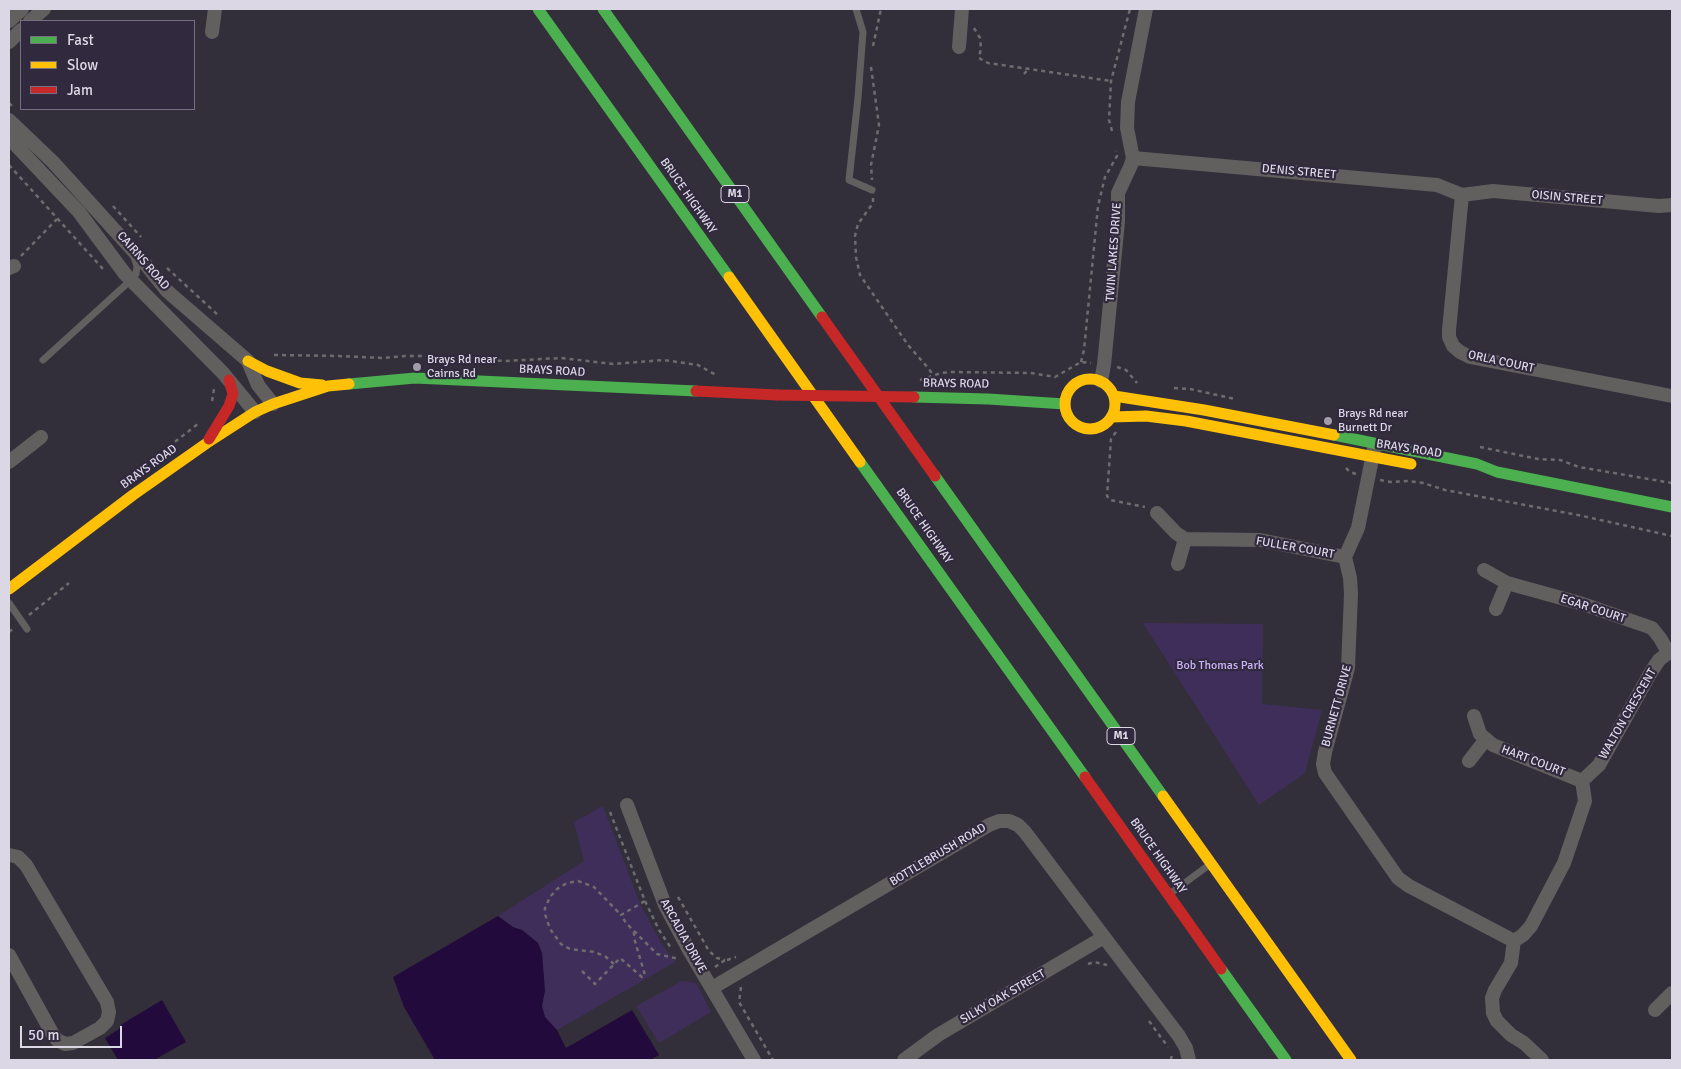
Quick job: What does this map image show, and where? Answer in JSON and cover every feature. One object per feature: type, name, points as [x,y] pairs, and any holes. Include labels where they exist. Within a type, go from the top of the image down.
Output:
[{"type":"main road","name":"BRUCE HIGHWAY","points":[[538,9],[1286,1060]]},
{"type":"main road","name":"M1","points":[[603,9],[1351,1060]]},
{"type":"main road","points":[[248,361],[300,384],[328,386]]},
{"type":"main road","name":"BRAYS ROAD","points":[[9,589],[133,495],[255,412],[272,404],[328,386],[415,378],[778,395],[988,398],[1065,404]]},
{"type":"main road","points":[[1093,379],[1101,381],[1107,385],[1114,396],[1115,403],[1111,417],[1099,427],[1083,428],[1070,419],[1067,412],[1065,404],[1070,388],[1084,380],[1093,379]]},
{"type":"main road","points":[[207,443],[229,406],[233,394],[229,380]]},
{"type":"main road","name":"BRAYS ROAD","points":[[1114,396],[1204,410],[1374,450],[1425,466]]},
{"type":"main road","name":"BRAYS ROAD","points":[[1111,417],[1146,416],[1186,421],[1477,464],[1496,472],[1671,506]]},
{"type":"main road","name":"BRAYS ROAD","points":[[1441,469],[1474,473],[1496,472]]},
{"type":"street","points":[[9,21],[22,9]]},
{"type":"street","points":[[31,20],[44,9]]},
{"type":"street","points":[[212,32],[215,9]]},
{"type":"street","points":[[959,47],[962,9]]},
{"type":"street","points":[[1133,158],[1126,119],[1134,66],[1146,9]]},
{"type":"street","points":[[9,42],[20,31]]},
{"type":"street","name":"CAIRNS ROAD","points":[[9,120],[54,162],[167,290],[248,361],[258,385],[272,404]]},
{"type":"street","name":"CAIRNS ROAD","points":[[9,138],[79,212],[131,280],[229,380],[255,412]]},
{"type":"street","name":"DENIS STREET","points":[[1133,158],[1437,184],[1462,195]]},
{"type":"street","name":"TWIN LAKES DRIVE","points":[[1101,381],[1105,360],[1116,239],[1118,193],[1133,158]]},
{"type":"street","name":"OISIN STREET","points":[[1462,195],[1493,191],[1659,206],[1672,204]]},
{"type":"street","name":"ORLA COURT","points":[[1462,195],[1449,330],[1449,337],[1453,346],[1470,357],[1672,396]]},
{"type":"street","points":[[9,462],[41,437]]},
{"type":"street","points":[[1345,557],[1358,528],[1374,450]]},
{"type":"street","points":[[1157,513],[1176,533],[1185,539],[1178,564]]},
{"type":"street","name":"FULLER COURT","points":[[1185,539],[1260,540],[1345,557]]},
{"type":"street","name":"BURNETT DRIVE","points":[[1345,557],[1350,578],[1351,594],[1348,668],[1325,752],[1323,764],[1325,773],[1398,878],[1409,886],[1514,941]]},
{"type":"street","name":"EGAR COURT","points":[[1484,570],[1507,583],[1583,604],[1652,628],[1670,651]]},
{"type":"street","points":[[1496,609],[1507,583]]},
{"type":"street","name":"WALTON CRESCENT","points":[[1582,781],[1599,765],[1650,672],[1659,660],[1670,651]]},
{"type":"street","name":"HART COURT","points":[[1474,716],[1480,734],[1501,749],[1582,781]]},
{"type":"street","name":"HART COURT","points":[[1469,761],[1486,739]]},
{"type":"street","points":[[1542,1060],[1502,1028],[1493,1014],[1492,998],[1511,963],[1514,941],[1532,926],[1564,863],[1585,801],[1582,781]]},
{"type":"street","name":"ARCADIA DRIVE","points":[[627,805],[665,905],[754,1060]]},
{"type":"street","name":"BOTTLEBRUSH ROAD","points":[[712,988],[989,825],[999,821],[1014,822],[1022,828],[1178,1036],[1186,1048],[1189,1060]]},
{"type":"street","points":[[9,855],[18,856],[24,861],[52,908],[107,1002],[109,1012],[107,1021],[100,1028],[72,1043],[65,1044],[57,1040],[9,955]]},
{"type":"street","name":"SILKY OAK STREET","points":[[904,1060],[938,1035],[1104,937]]},
{"type":"street","points":[[1655,1010],[1672,993]]},
{"type":"lane","points":[[856,9],[863,32],[849,180],[872,190]]},
{"type":"lane","points":[[43,360],[136,274],[137,266],[132,249]]},
{"type":"lane","points":[[9,603],[27,628]]},
{"type":"lane","points":[[1168,895],[1211,864]]},
{"type":"path","points":[[873,46],[881,9]]},
{"type":"path","points":[[1114,135],[1109,120],[1110,81],[1130,9]]},
{"type":"path","points":[[973,21],[980,38],[979,58],[988,64],[1029,68],[1110,81]]},
{"type":"path","points":[[871,63],[879,125],[871,165],[873,203],[858,224],[855,236],[856,257],[860,275],[908,345],[929,369],[931,377]]},
{"type":"path","points":[[1024,74],[1029,68]]},
{"type":"path","points":[[1082,362],[1098,206],[1105,177],[1117,156],[1116,149]]},
{"type":"path","points":[[11,267],[58,219]]},
{"type":"path","points":[[272,355],[383,358],[432,356],[505,362],[561,358],[612,364],[664,360],[698,365],[718,376]]},
{"type":"path","points":[[918,381],[952,372],[1031,373],[1050,377],[1060,375],[1082,362],[1088,363]]},
{"type":"path","points":[[1120,429],[1111,439],[1106,496],[1110,500],[1149,508],[1157,513]]},
{"type":"path","points":[[1342,464],[1350,472],[1358,474]]},
{"type":"path","points":[[1380,480],[1422,483],[1445,490],[1578,515],[1672,536]]},
{"type":"path","points":[[28,616],[69,584]]},
{"type":"path","points":[[9,632],[15,627]]},
{"type":"path","points":[[610,812],[645,901],[659,930],[672,949]]},
{"type":"path","points":[[614,964],[606,957],[595,952],[570,949],[561,944],[550,929],[545,914],[545,908],[550,897],[557,889],[566,883],[578,880],[594,886],[657,954],[680,959],[676,954]]},
{"type":"path","points":[[675,892],[709,951],[717,958],[727,960],[731,967]]},
{"type":"path","points":[[621,915],[645,901]]},
{"type":"path","points":[[582,971],[595,984],[620,958],[642,977],[645,975],[634,938],[634,931]]},
{"type":"path","points":[[713,968],[724,960]]},
{"type":"path","points":[[1081,968],[1094,962],[1106,964]]},
{"type":"path","points":[[739,983],[741,987],[739,1002],[773,1060]]},
{"type":"path","points":[[1171,1060],[1172,1053]]},
{"type":"green space","name":"Bob Thomas Park","points":[[1143,623],[1263,624],[1262,704],[1322,710],[1305,773],[1259,805]]},
{"type":"green space","points":[[603,806],[641,906],[662,944],[675,962],[557,1030],[545,1017],[542,1006],[545,991],[542,953],[538,943],[522,930],[513,927],[498,916],[584,861],[574,822]]},
{"type":"green space","points":[[682,981],[696,983],[711,1012],[659,1043],[636,1006]]},
{"type":"shaded area","points":[[498,916],[513,927],[522,930],[538,943],[542,953],[545,991],[542,1006],[545,1017],[557,1030],[566,1048],[632,1010],[659,1055],[650,1060],[435,1060],[404,1007],[393,977]]},
{"type":"shaded area","points":[[162,1000],[186,1042],[154,1060],[118,1060],[105,1038],[119,1029],[122,1024]]},
{"type":"traffic: fast","points":[[538,9],[729,277]]},
{"type":"traffic: fast","points":[[603,9],[822,317]]},
{"type":"traffic: fast","points":[[349,384],[415,378],[696,391]]},
{"type":"traffic: fast","points":[[914,397],[1065,404]]},
{"type":"traffic: fast","points":[[1334,435],[1477,464],[1497,472],[1672,507]]},
{"type":"traffic: fast","points":[[860,462],[1085,777]]},
{"type":"traffic: fast","points":[[935,476],[1163,796]]},
{"type":"traffic: fast","points":[[1221,969],[1286,1060]]},
{"type":"traffic: slow","points":[[729,277],[860,462]]},
{"type":"traffic: slow","points":[[248,361],[267,371],[300,383],[322,385]]},
{"type":"traffic: slow","points":[[1090,379],[1108,386],[1115,404],[1108,422],[1090,429],[1072,422],[1065,404],[1072,386],[1090,379]]},
{"type":"traffic: slow","points":[[9,589],[133,495],[255,412],[328,386],[349,384]]},
{"type":"traffic: slow","points":[[1114,396],[1204,410],[1334,435]]},
{"type":"traffic: slow","points":[[1111,417],[1146,416],[1186,421],[1411,464]]},
{"type":"traffic: slow","points":[[1163,796],[1351,1060]]},
{"type":"traffic: jam","points":[[822,317],[935,476]]},
{"type":"traffic: jam","points":[[209,439],[229,406],[233,394],[229,380]]},
{"type":"traffic: jam","points":[[696,391],[777,395]]},
{"type":"traffic: jam","points":[[777,395],[914,397]]},
{"type":"traffic: jam","points":[[1085,777],[1221,969]]},
{"type":"place","name":"Brays Rd near Cairns Rd","points":[[417,367]]},
{"type":"place","name":"Brays Rd near Burnett Dr","points":[[1328,421]]}]
